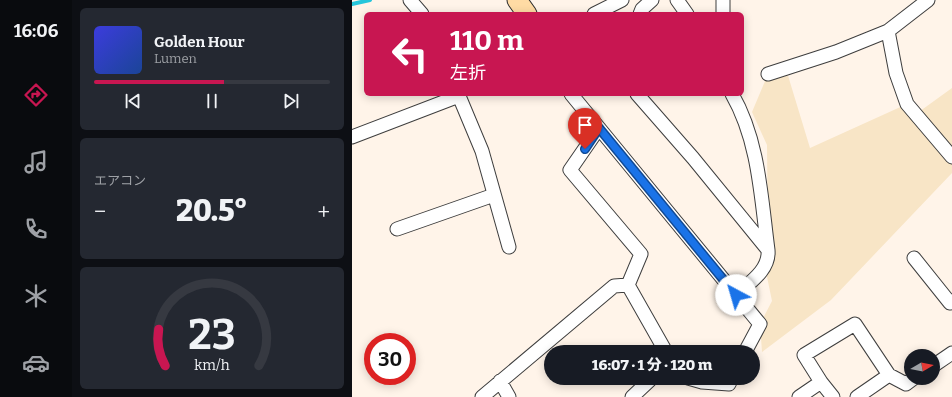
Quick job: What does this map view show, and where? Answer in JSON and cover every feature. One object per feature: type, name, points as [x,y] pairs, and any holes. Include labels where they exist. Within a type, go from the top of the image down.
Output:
[{"type":"street","points":[[410,0],[420,12]]},
{"type":"street","points":[[517,0],[526,12]]},
{"type":"street","points":[[598,8],[622,0]]},
{"type":"street","points":[[641,12],[652,0]]},
{"type":"street","points":[[677,0],[686,12]]},
{"type":"street","points":[[723,0],[723,12]]},
{"type":"street","points":[[768,74],[836,52],[888,31],[928,0]]},
{"type":"street","points":[[888,31],[896,73],[907,104],[952,157]]},
{"type":"street","points":[[352,137],[456,96]]},
{"type":"street","points":[[459,96],[482,152],[509,247]]},
{"type":"street","points":[[573,96],[760,324],[749,345]]},
{"type":"street","points":[[639,96],[693,158],[768,250]]},
{"type":"street","points":[[733,96],[739,106],[753,144],[769,259],[765,267],[736,295]]},
{"type":"street","points":[[599,128],[570,170],[641,254],[628,285]]},
{"type":"street","points":[[397,229],[494,195]]},
{"type":"street","points":[[914,258],[950,303],[952,301]]},
{"type":"street","points":[[628,285],[662,345]]},
{"type":"street","points":[[482,397],[614,286],[628,285]]},
{"type":"street","points":[[833,397],[804,356],[855,324],[889,375],[904,383]]},
{"type":"street","points":[[940,361],[952,353]]},
{"type":"street","points":[[857,397],[889,375]]},
{"type":"street","points":[[500,381],[509,397]]},
{"type":"street","points":[[799,397],[821,382]]},
{"type":"street","points":[[632,397],[645,385]]},
{"type":"shaded area","points":[[786,69],[810,148],[907,104],[916,114],[952,88],[952,173],[831,300],[762,352],[760,324],[772,301],[765,267],[768,250],[767,145],[752,112],[768,74]]},
{"type":"waterway","points":[[352,4],[370,0]]},
{"type":"route","points":[[585,149],[599,128],[736,295]]}]
